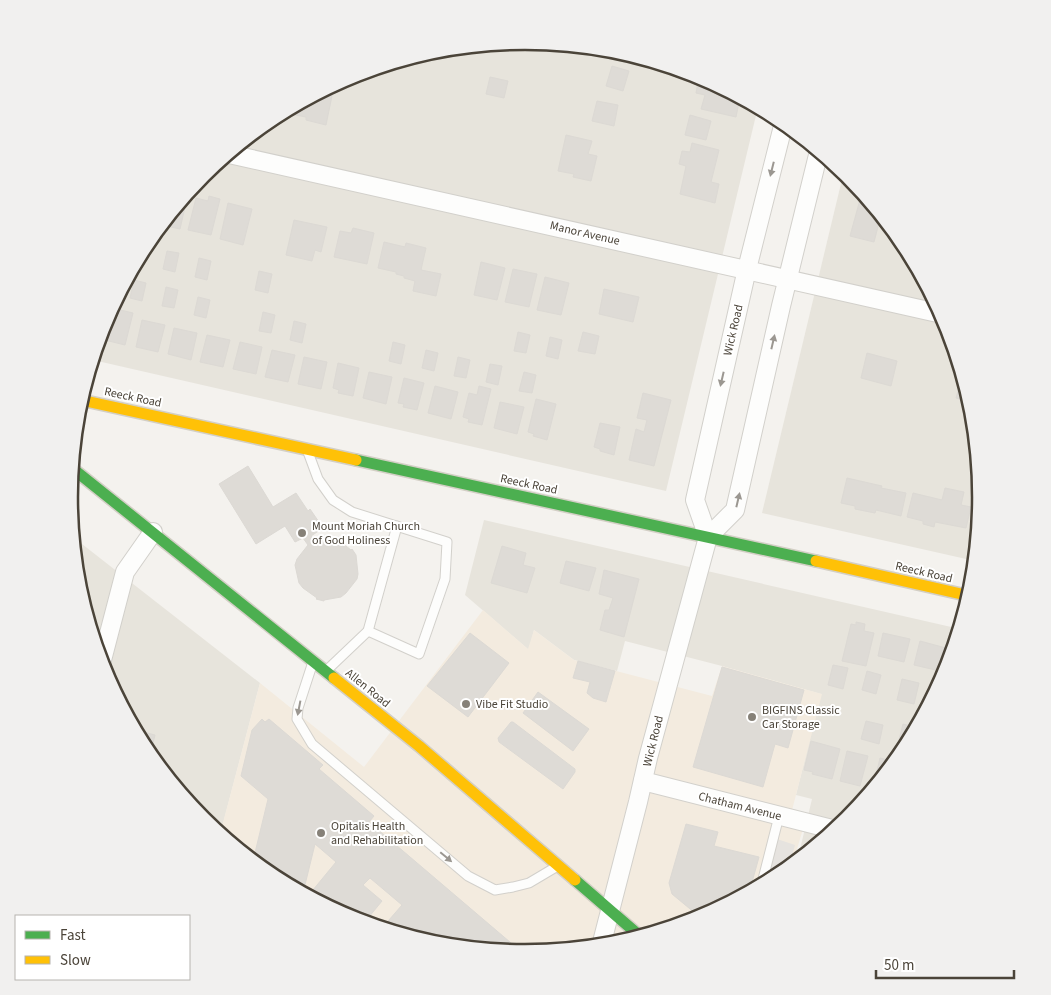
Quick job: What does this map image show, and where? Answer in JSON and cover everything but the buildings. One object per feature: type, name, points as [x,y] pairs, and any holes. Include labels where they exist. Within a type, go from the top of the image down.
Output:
[{"type":"street","name":"Wick Road","points":[[708,537],[695,500],[747,269],[782,131]]},
{"type":"street","name":"Manor Avenue","points":[[236,156],[932,312]]},
{"type":"street","name":"Wick Road","points":[[603,938],[648,758],[708,537],[735,510],[817,158]]},
{"type":"street","name":"Reeck Road","points":[[89,402],[962,594]]},
{"type":"street","name":"Allen Road","points":[[79,473],[419,746],[635,931]]},
{"type":"street","points":[[105,650],[125,572],[153,532]]},
{"type":"street","name":"Chatham Avenue","points":[[643,782],[827,828]]},
{"type":"lane","points":[[307,449],[318,479],[333,500],[352,512],[447,542],[446,579],[419,654],[368,631]]},
{"type":"lane","points":[[326,671],[368,631],[397,526]]},
{"type":"lane","points":[[313,662],[298,708],[297,719],[312,744],[468,876],[495,890],[513,888],[529,883],[558,866]]},
{"type":"lane","points":[[763,877],[779,816]]},
{"type":"shaded area","points":[[496,51],[555,51],[584,54],[641,65],[697,84],[756,114],[666,491],[100,362],[112,326],[124,300],[153,249],[170,225],[189,202],[230,161],[277,125],[302,110],[354,84],[382,74],[410,65],[467,54]]},
{"type":"shaded area","points":[[842,181],[881,225],[898,249],[927,300],[949,354],[964,410],[972,468],[972,527],[968,560],[762,513]]},
{"type":"shaded area","points":[[484,520],[953,627],[939,669],[927,695],[898,746],[862,793],[821,834],[799,852],[812,799],[796,795],[821,694],[625,641],[617,671],[574,660],[534,630],[529,650],[465,595]]},
{"type":"shaded area","points":[[81,543],[260,683],[222,827],[189,793],[170,770],[153,746],[124,695],[112,669],[93,613]]},
{"type":"shaded area","points":[[483,610],[528,649],[534,630],[574,660],[712,696],[722,666],[822,694],[790,818],[805,822],[795,855],[749,885],[697,911],[641,930],[584,941],[526,945],[496,944],[467,941],[410,930],[354,911],[302,885],[253,853],[222,826],[260,683],[364,767]]},
{"type":"shaded area","points":[[774,838],[795,845],[791,858],[763,877]]},
{"type":"traffic: fast","points":[[356,460],[816,561]]},
{"type":"traffic: fast","points":[[79,473],[334,678]]},
{"type":"traffic: fast","points":[[575,880],[635,931]]},
{"type":"traffic: slow","points":[[89,402],[356,460]]},
{"type":"traffic: slow","points":[[816,561],[962,594]]},
{"type":"traffic: slow","points":[[334,678],[419,746],[575,880]]},
{"type":"place","name":"Mount Moriah Church of God Holiness","points":[[302,533]]},
{"type":"place","name":"Vibe Fit Studio","points":[[466,704]]},
{"type":"place","name":"BIGFINS Classic Car Storage","points":[[752,717]]},
{"type":"place","name":"Opitalis Health and Rehabilitation","points":[[321,833]]}]
